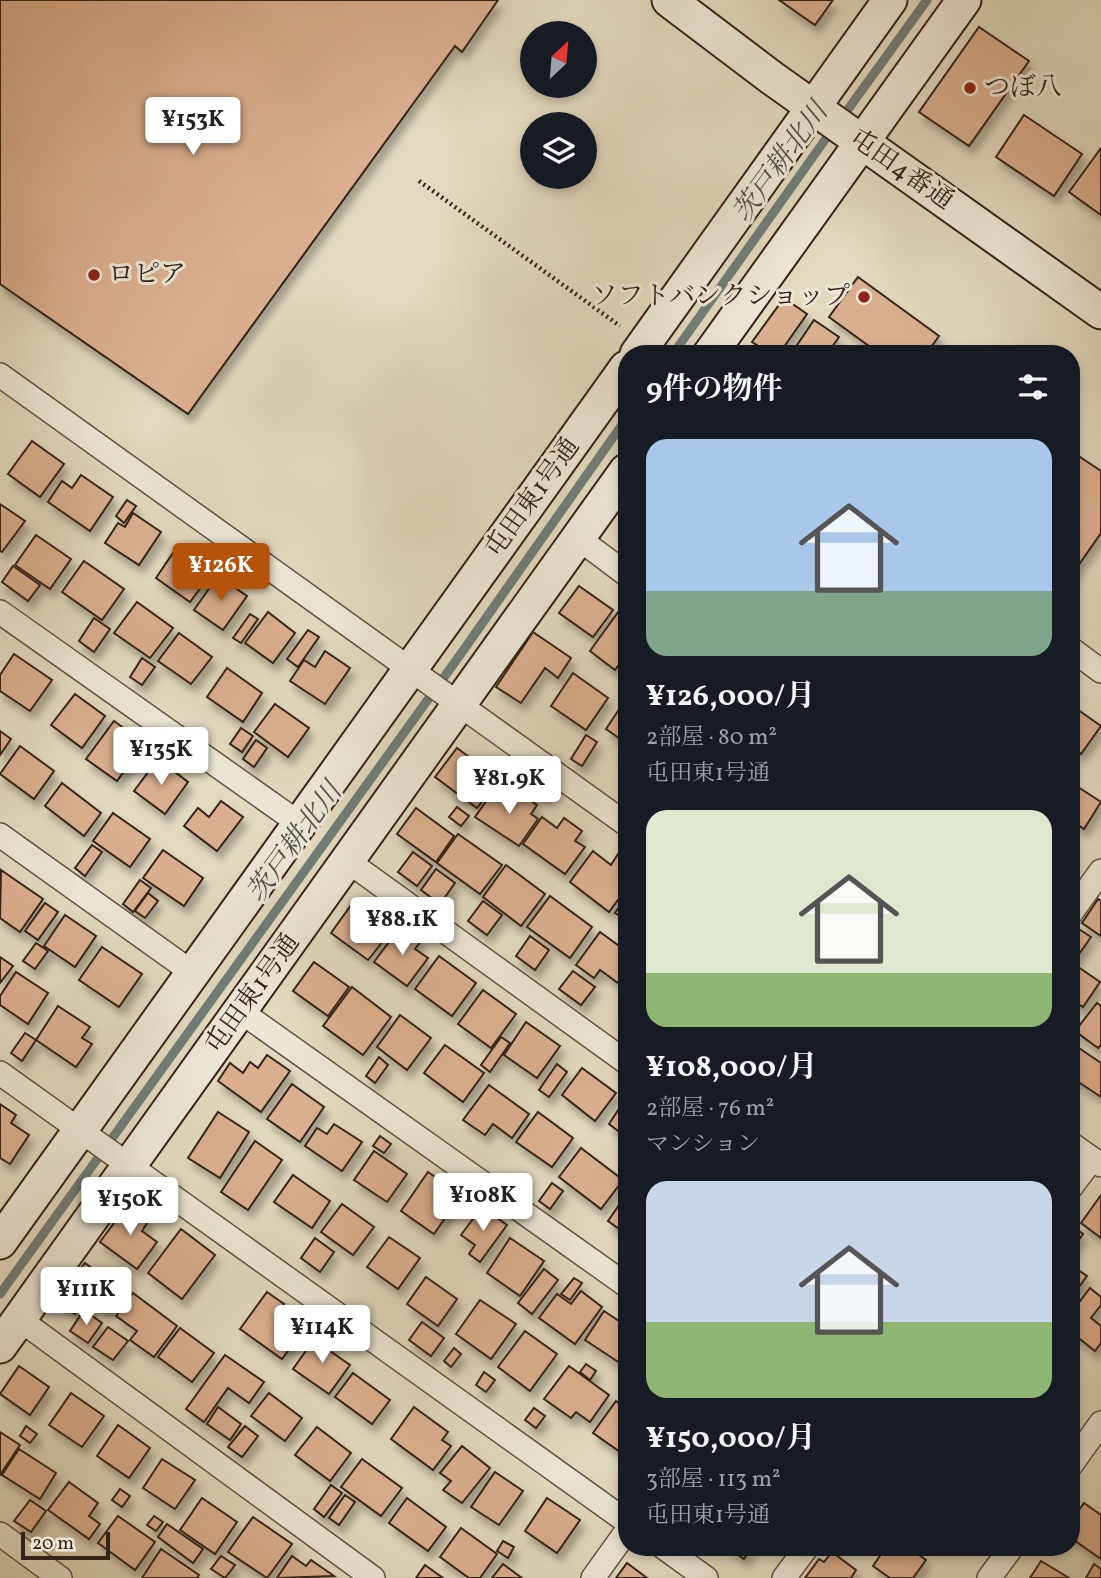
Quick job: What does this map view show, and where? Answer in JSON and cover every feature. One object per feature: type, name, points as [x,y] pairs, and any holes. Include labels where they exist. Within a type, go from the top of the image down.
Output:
[{"type":"street","name":"屯田4番通","points":[[669,0],[838,126],[1101,312]]},
{"type":"street","name":"屯田東1号通","points":[[715,345],[838,126],[890,0]]},
{"type":"street","name":"屯田東1号通","points":[[645,345],[838,126],[964,0]]},
{"type":"street","points":[[0,375],[618,818]]},
{"type":"street","name":"屯田東1号通","points":[[0,1242],[87,1135],[193,973],[300,824],[417,673],[618,381]]},
{"type":"street","name":"屯田東1号通","points":[[0,1346],[125,1162],[349,862],[454,699],[618,482]]},
{"type":"street","points":[[578,538],[618,567]]},
{"type":"street","points":[[0,612],[300,824]]},
{"type":"street","points":[[1080,656],[1101,671]]},
{"type":"street","points":[[0,835],[193,973]]},
{"type":"street","points":[[349,862],[618,1056]]},
{"type":"street","points":[[1080,896],[1101,871]]},
{"type":"street","points":[[240,1011],[618,1279]]},
{"type":"street","points":[[0,1073],[618,1515]]},
{"type":"street","points":[[1080,1150],[1096,1162],[1080,1178]]},
{"type":"street","points":[[19,1319],[373,1578]]},
{"type":"street","points":[[1080,1452],[1101,1423]]},
{"type":"street","points":[[0,1534],[60,1578]]},
{"type":"street","points":[[593,1578],[618,1543]]},
{"type":"street","points":[[675,1556],[706,1578]]},
{"type":"street","points":[[784,1578],[800,1556]]},
{"type":"street","points":[[989,1578],[1005,1556]]},
{"type":"path","points":[[419,181],[624,345]]},
{"type":"building","points":[[0,0],[498,0],[462,52],[455,46],[188,414],[0,284]]},
{"type":"building","points":[[779,0],[833,0],[815,25]]},
{"type":"building","points":[[979,27],[1029,61],[969,146],[919,112]]},
{"type":"building","points":[[1024,115],[1082,154],[1054,196],[996,157]]},
{"type":"building","points":[[1101,148],[1101,215],[1069,192]]},
{"type":"building","name":"ソフトバンクショップ","points":[[858,277],[939,336],[932,345],[868,345],[829,317]]},
{"type":"building","points":[[784,298],[807,314],[785,345],[757,345],[752,342]]},
{"type":"building","points":[[814,320],[839,337],[833,345],[797,345]]},
{"type":"building","points":[[32,441],[64,464],[40,497],[8,474]]},
{"type":"building","points":[[1080,457],[1101,471],[1101,533],[1080,563]]},
{"type":"building","points":[[81,475],[113,497],[90,531],[48,502],[62,481],[72,488]]},
{"type":"building","points":[[127,500],[136,506],[124,523],[116,516]]},
{"type":"building","points":[[0,504],[25,521],[2,552],[0,551]]},
{"type":"building","points":[[133,513],[161,532],[139,565],[105,543],[118,523],[125,527]]},
{"type":"building","points":[[36,535],[71,559],[50,589],[15,565]]},
{"type":"building","points":[[177,547],[212,572],[190,602],[156,578]]},
{"type":"building","points":[[84,561],[124,589],[102,620],[62,592]]},
{"type":"building","points":[[13,566],[40,585],[28,601],[2,582]]},
{"type":"building","points":[[218,576],[247,596],[223,630],[194,610]]},
{"type":"building","points":[[579,586],[613,610],[593,637],[559,613]]},
{"type":"building","points":[[137,602],[173,628],[150,658],[114,633]]},
{"type":"building","points":[[268,612],[295,633],[273,663],[245,643]]},
{"type":"building","points":[[618,612],[618,666],[615,670],[590,651]]},
{"type":"building","points":[[250,614],[258,619],[241,643],[233,638]]},
{"type":"building","points":[[94,618],[110,629],[94,652],[79,641]]},
{"type":"building","points":[[308,630],[319,637],[298,667],[287,659]]},
{"type":"building","points":[[533,632],[571,658],[558,678],[545,668],[521,703],[496,687]]},
{"type":"building","points":[[179,633],[212,657],[191,684],[158,661]]},
{"type":"building","points":[[325,651],[350,668],[325,704],[290,681],[304,660],[315,667]]},
{"type":"building","points":[[14,654],[52,680],[30,711],[0,691],[0,675]]},
{"type":"building","points":[[142,658],[155,667],[142,685],[130,677]]},
{"type":"building","points":[[227,668],[262,693],[243,722],[207,697]]},
{"type":"building","points":[[573,673],[608,698],[586,730],[551,706]]},
{"type":"building","points":[[75,694],[105,716],[82,748],[51,725]]},
{"type":"building","points":[[275,704],[309,728],[288,757],[254,732]]},
{"type":"building","points":[[618,711],[618,737],[606,729]]},
{"type":"building","points":[[1080,711],[1101,726],[1080,753]]},
{"type":"building","points":[[114,721],[144,743],[117,781],[86,759]]},
{"type":"building","points":[[241,728],[253,736],[242,752],[230,744]]},
{"type":"building","points":[[0,731],[11,739],[0,755]]},
{"type":"building","points":[[586,735],[597,742],[582,766],[571,759]]},
{"type":"building","points":[[256,740],[267,748],[254,767],[243,759]]},
{"type":"building","points":[[20,746],[54,771],[34,799],[0,774]]},
{"type":"building","points":[[457,748],[473,760],[465,772],[490,791],[477,808],[435,777]]},
{"type":"building","points":[[158,759],[188,782],[165,814],[134,791]]},
{"type":"building","points":[[62,783],[101,813],[84,836],[45,806]]},
{"type":"building","points":[[1080,788],[1101,802],[1084,829],[1080,826]]},
{"type":"building","points":[[495,789],[515,802],[521,794],[537,805],[531,814],[538,819],[519,846],[475,817]]},
{"type":"building","points":[[221,801],[243,817],[217,851],[184,826],[198,808],[209,817]]},
{"type":"building","points":[[457,807],[469,816],[461,826],[449,817]]},
{"type":"building","points":[[416,808],[454,836],[436,862],[397,834]]},
{"type":"building","points":[[113,813],[150,839],[130,867],[93,841]]},
{"type":"building","points":[[542,817],[557,828],[564,818],[582,831],[575,841],[585,847],[565,874],[523,844]]},
{"type":"building","points":[[458,834],[502,865],[480,894],[437,863]]},
{"type":"building","points":[[92,845],[102,852],[85,876],[75,868]]},
{"type":"building","points":[[163,850],[203,878],[184,906],[143,878]]},
{"type":"building","points":[[593,851],[611,865],[618,854],[618,900],[609,912],[570,882]]},
{"type":"building","points":[[413,852],[432,866],[417,886],[398,872]]},
{"type":"building","points":[[506,865],[545,894],[521,926],[483,897]]},
{"type":"building","points":[[436,869],[455,883],[440,904],[421,890]]},
{"type":"building","points":[[1,870],[43,899],[20,932],[0,918]]},
{"type":"building","points":[[140,880],[151,888],[133,912],[123,904]]},
{"type":"building","points":[[148,893],[158,901],[145,918],[135,911]]},
{"type":"building","points":[[550,896],[592,927],[570,958],[527,927]]},
{"type":"building","points":[[1098,899],[1101,901],[1101,936],[1082,923]]},
{"type":"building","points":[[354,901],[376,917],[368,928],[384,940],[368,960],[331,933]]},
{"type":"building","points":[[483,901],[502,915],[487,935],[468,921]]},
{"type":"building","points":[[45,903],[58,912],[38,940],[25,931]]},
{"type":"building","points":[[65,915],[96,936],[75,967],[44,946]]},
{"type":"building","points":[[401,926],[421,941],[415,949],[428,958],[407,986],[374,962]]},
{"type":"building","points":[[1080,930],[1091,937],[1080,953]]},
{"type":"building","points":[[600,932],[618,945],[618,983],[600,970],[594,978],[576,965]]},
{"type":"building","points":[[530,936],[549,950],[535,970],[516,956]]},
{"type":"building","points":[[36,943],[48,951],[35,969],[23,961]]},
{"type":"building","points":[[102,947],[142,974],[119,1007],[79,980]]},
{"type":"building","points":[[439,956],[476,983],[452,1016],[415,989]]},
{"type":"building","points":[[0,957],[13,966],[0,983]]},
{"type":"building","points":[[314,962],[349,987],[328,1016],[293,991]]},
{"type":"building","points":[[1080,968],[1100,982],[1083,1007],[1080,1005]]},
{"type":"building","points":[[573,971],[595,987],[581,1005],[559,989]]},
{"type":"building","points":[[16,972],[48,993],[28,1024],[0,1005],[0,996]]},
{"type":"building","points":[[352,987],[391,1017],[363,1055],[323,1026]]},
{"type":"building","points":[[483,990],[516,1014],[491,1048],[458,1024]]},
{"type":"building","points":[[1097,1003],[1101,1006],[1101,1045],[1098,1048],[1080,1035],[1080,1025]]},
{"type":"building","points":[[58,1006],[90,1027],[82,1038],[92,1044],[76,1067],[36,1040]]},
{"type":"building","points":[[400,1015],[431,1038],[407,1070],[377,1047]]},
{"type":"building","points":[[526,1022],[560,1046],[537,1078],[504,1055]]},
{"type":"building","points":[[25,1033],[36,1040],[22,1061],[11,1053]]},
{"type":"building","points":[[501,1037],[510,1043],[490,1072],[481,1065]]},
{"type":"building","points":[[445,1045],[484,1073],[463,1102],[424,1073]]},
{"type":"building","points":[[1080,1049],[1101,1063],[1101,1097],[1080,1083]]},
{"type":"building","points":[[267,1055],[290,1071],[261,1112],[218,1081],[230,1063],[243,1073],[250,1062],[258,1068]]},
{"type":"building","points":[[379,1057],[388,1065],[375,1083],[366,1076]]},
{"type":"building","points":[[557,1064],[567,1072],[549,1097],[539,1090]]},
{"type":"building","points":[[582,1068],[616,1093],[595,1121],[562,1095]]},
{"type":"building","points":[[292,1084],[324,1107],[300,1142],[267,1119]]},
{"type":"building","points":[[489,1085],[529,1114],[512,1138],[493,1124],[485,1135],[463,1120]]},
{"type":"building","points":[[0,1104],[16,1115],[11,1123],[29,1135],[10,1164],[0,1158]]},
{"type":"building","points":[[618,1110],[618,1131],[609,1124]]},
{"type":"building","points":[[218,1112],[249,1132],[220,1178],[188,1158]]},
{"type":"building","points":[[538,1112],[573,1138],[552,1167],[516,1142]]},
{"type":"building","points":[[334,1124],[362,1142],[342,1171],[305,1146],[317,1128],[327,1134]]},
{"type":"building","points":[[380,1136],[391,1144],[384,1153],[373,1146]]},
{"type":"building","points":[[255,1141],[282,1160],[248,1210],[221,1192]]},
{"type":"building","points":[[581,1148],[618,1176],[618,1187],[601,1209],[559,1177]]},
{"type":"building","points":[[374,1151],[407,1174],[387,1202],[354,1180]]},
{"type":"building","points":[[428,1172],[454,1190],[445,1203],[452,1208],[434,1234],[401,1211]]},
{"type":"building","points":[[293,1175],[330,1201],[312,1228],[274,1202]]},
{"type":"building","points":[[552,1183],[563,1191],[550,1209],[539,1201]]},
{"type":"building","points":[[1101,1195],[1101,1238],[1081,1223]]},
{"type":"building","points":[[128,1204],[149,1220],[142,1231],[157,1242],[137,1269],[100,1242]]},
{"type":"building","points":[[342,1204],[374,1227],[353,1255],[321,1232]]},
{"type":"building","points":[[482,1207],[507,1225],[480,1262],[469,1254],[475,1245],[461,1235]]},
{"type":"building","points":[[618,1207],[618,1228],[608,1221]]},
{"type":"building","points":[[181,1229],[215,1255],[182,1299],[148,1273]]},
{"type":"building","points":[[389,1237],[420,1258],[398,1289],[367,1267]]},
{"type":"building","points":[[315,1238],[334,1252],[320,1272],[301,1258]]},
{"type":"building","points":[[510,1238],[544,1261],[520,1296],[487,1273]]},
{"type":"building","points":[[85,1263],[122,1290],[106,1311],[87,1297],[75,1314],[56,1300]]},
{"type":"building","points":[[544,1269],[558,1280],[532,1314],[518,1303]]},
{"type":"building","points":[[1080,1271],[1087,1276],[1080,1286]]},
{"type":"building","points":[[426,1277],[457,1299],[438,1326],[407,1304]]},
{"type":"building","points":[[574,1278],[582,1283],[570,1300],[561,1294]]},
{"type":"building","points":[[1090,1288],[1101,1297],[1101,1305],[1091,1318],[1101,1326],[1101,1343],[1095,1351],[1080,1339],[1080,1301]]},
{"type":"building","points":[[581,1291],[602,1307],[575,1344],[539,1318],[557,1294],[571,1304]]},
{"type":"building","points":[[267,1292],[284,1304],[278,1312],[303,1330],[282,1359],[240,1329]]},
{"type":"building","points":[[133,1293],[177,1326],[154,1357],[130,1340],[137,1331],[116,1316]]},
{"type":"building","points":[[480,1300],[516,1324],[491,1359],[456,1334]]},
{"type":"building","points":[[84,1310],[102,1323],[88,1343],[70,1331]]},
{"type":"building","points":[[604,1311],[618,1320],[618,1362],[585,1340]]},
{"type":"building","points":[[422,1322],[444,1338],[431,1356],[409,1340]]},
{"type":"building","points":[[108,1327],[128,1341],[113,1360],[93,1347]]},
{"type":"building","points":[[180,1328],[214,1353],[192,1382],[158,1357]]},
{"type":"building","points":[[525,1331],[557,1354],[530,1391],[498,1367]]},
{"type":"building","points":[[318,1334],[334,1345],[330,1351],[350,1365],[329,1394],[293,1369]]},
{"type":"building","points":[[454,1348],[461,1354],[451,1367],[444,1361]]},
{"type":"building","points":[[225,1355],[264,1382],[249,1403],[228,1388],[204,1422],[186,1409]]},
{"type":"building","points":[[586,1364],[596,1371],[590,1380],[580,1372]]},
{"type":"building","points":[[19,1366],[49,1387],[30,1415],[0,1394]]},
{"type":"building","points":[[569,1366],[609,1395],[590,1422],[576,1412],[571,1418],[544,1399]]},
{"type":"building","points":[[484,1372],[495,1380],[486,1392],[476,1385]]},
{"type":"building","points":[[353,1373],[390,1400],[372,1424],[335,1397]]},
{"type":"building","points":[[71,1393],[104,1416],[82,1447],[49,1425]]},
{"type":"building","points":[[269,1393],[302,1418],[285,1441],[251,1416]]},
{"type":"building","points":[[616,1401],[618,1450],[593,1433]]},
{"type":"building","points":[[218,1407],[241,1424],[230,1440],[207,1424]]},
{"type":"building","points":[[414,1407],[448,1432],[442,1440],[451,1446],[433,1470],[391,1439]]},
{"type":"building","points":[[534,1408],[545,1416],[536,1428],[525,1420]]},
{"type":"building","points":[[118,1425],[150,1448],[129,1478],[97,1456]]},
{"type":"building","points":[[26,1426],[37,1434],[30,1443],[20,1436]]},
{"type":"building","points":[[245,1426],[258,1436],[242,1457],[228,1447]]},
{"type":"building","points":[[317,1427],[351,1453],[330,1481],[295,1455]]},
{"type":"building","points":[[0,1432],[20,1445],[0,1475]]},
{"type":"building","points":[[462,1446],[490,1468],[462,1503],[443,1490],[451,1481],[440,1473]]},
{"type":"building","points":[[19,1449],[56,1473],[40,1499],[2,1475]]},
{"type":"building","points":[[162,1459],[195,1480],[175,1509],[143,1488]]},
{"type":"building","points":[[362,1459],[402,1488],[381,1516],[341,1487]]},
{"type":"building","points":[[495,1472],[523,1491],[499,1525],[471,1507]]},
{"type":"building","points":[[69,1482],[98,1503],[89,1516],[100,1524],[89,1539],[48,1510]]},
{"type":"building","points":[[331,1485],[342,1493],[324,1517],[314,1509]]},
{"type":"building","points":[[120,1489],[130,1496],[122,1507],[112,1500]]},
{"type":"building","points":[[345,1495],[355,1502],[339,1525],[329,1518]]},
{"type":"building","points":[[202,1498],[237,1522],[215,1554],[180,1530]]},
{"type":"building","points":[[407,1498],[446,1527],[428,1551],[389,1523]]},
{"type":"building","points":[[547,1498],[580,1520],[557,1553],[525,1531]]},
{"type":"building","points":[[30,1500],[46,1511],[31,1532],[14,1521]]},
{"type":"building","points":[[1084,1503],[1101,1515],[1101,1559],[1080,1544],[1080,1509]]},
{"type":"building","points":[[118,1516],[155,1542],[135,1570],[98,1543]]},
{"type":"building","points":[[154,1516],[163,1522],[156,1531],[147,1525]]},
{"type":"building","points":[[253,1517],[292,1544],[267,1578],[228,1552]]},
{"type":"building","points":[[167,1524],[203,1549],[193,1563],[158,1537]]},
{"type":"building","points":[[461,1528],[497,1554],[480,1578],[469,1578],[440,1557]]},
{"type":"building","points":[[503,1541],[514,1547],[508,1558],[497,1551]]},
{"type":"building","points":[[161,1549],[199,1575],[197,1578],[142,1578]]},
{"type":"building","points":[[221,1556],[235,1565],[225,1578],[211,1569]]},
{"type":"building","points":[[292,1556],[306,1566],[311,1560],[334,1576],[277,1578]]},
{"type":"building","points":[[829,1556],[837,1556],[856,1570],[851,1578],[805,1578],[819,1559],[824,1562]]},
{"type":"building","points":[[880,1556],[920,1556],[926,1560],[913,1578],[890,1578],[873,1566]]},
{"type":"building","points":[[1041,1561],[1069,1578],[1030,1578]]},
{"type":"building","points":[[627,1563],[647,1578],[616,1578]]},
{"type":"building","points":[[503,1564],[522,1578],[492,1578]]},
{"type":"building","points":[[1094,1564],[1101,1569],[1100,1578],[1086,1578]]},
{"type":"building","points":[[425,1565],[443,1578],[416,1578]]},
{"type":"waterway","name":"茨戸耕北川","points":[[841,119],[927,0]]},
{"type":"waterway","name":"茨戸耕北川","points":[[679,345],[832,130]]},
{"type":"waterway","name":"茨戸耕北川","points":[[0,1294],[460,655],[618,430]]},
{"type":"place","name":"つぼ八","points":[[970,88]]},
{"type":"place","name":"ロピア","points":[[94,275]]},
{"type":"place","name":"ソフトバンクショップ","points":[[864,297]]}]
